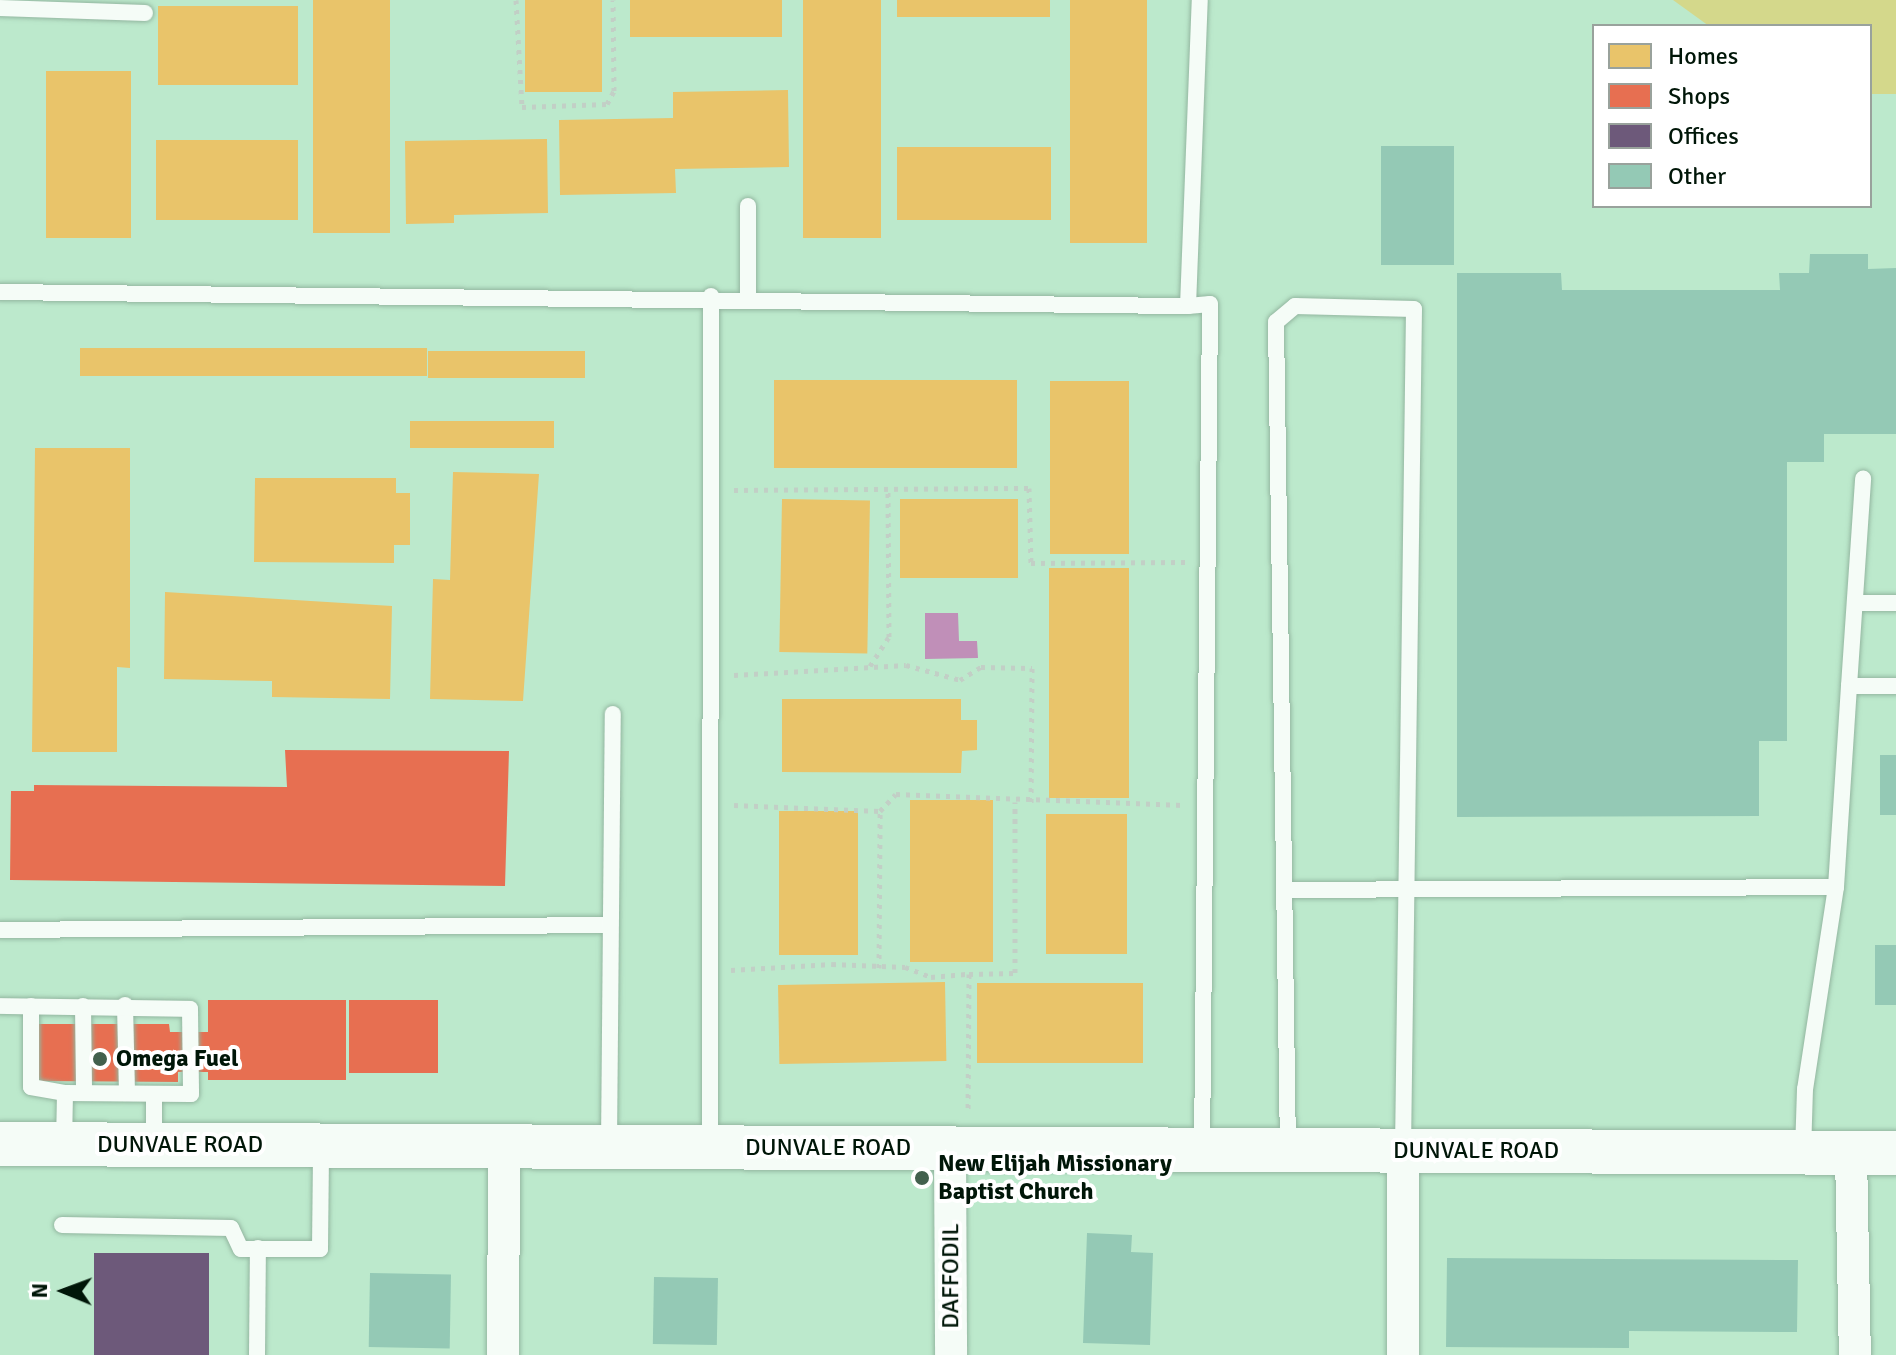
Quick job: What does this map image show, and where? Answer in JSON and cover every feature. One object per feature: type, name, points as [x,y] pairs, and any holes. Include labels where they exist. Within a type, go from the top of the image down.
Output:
[{"type":"street","name":"DUNVALE ROAD","points":[[0,1144],[1896,1153]]},
{"type":"street","points":[[503,1355],[504,1146]]},
{"type":"street","name":"DAFFODIL","points":[[951,1355],[959,1148]]},
{"type":"street","points":[[1403,1150],[1403,1355]]},
{"type":"street","points":[[1851,1153],[1855,1355]]},
{"type":"lane","points":[[1188,306],[1200,0]]},
{"type":"lane","points":[[0,8],[145,13]]},
{"type":"lane","points":[[748,206],[748,297]]},
{"type":"lane","points":[[0,292],[711,296],[1210,304],[1202,1150]]},
{"type":"lane","points":[[710,1147],[711,296]]},
{"type":"lane","points":[[1288,1152],[1276,322],[1295,306],[1414,309],[1411,890],[1403,1150]]},
{"type":"lane","points":[[1803,1152],[1805,1089],[1836,887],[1863,478]]},
{"type":"lane","points":[[1857,603],[1896,603]]},
{"type":"lane","points":[[1849,686],[1896,686]]},
{"type":"lane","points":[[609,1147],[613,714]]},
{"type":"lane","points":[[1286,890],[1836,887]]},
{"type":"lane","points":[[0,930],[609,925]]},
{"type":"lane","points":[[125,1005],[127,1093]]},
{"type":"lane","points":[[0,1006],[125,1005],[190,1009],[193,1091],[65,1093],[31,1087],[31,1006]]},
{"type":"lane","points":[[83,1006],[84,1093]]},
{"type":"lane","points":[[64,1144],[65,1093]]},
{"type":"lane","points":[[154,1094],[154,1145]]},
{"type":"lane","points":[[62,1225],[231,1228],[241,1249],[320,1249],[321,1145]]},
{"type":"lane","points":[[257,1355],[258,1248]]},
{"type":"path","points":[[516,0],[522,107],[607,104],[614,91],[613,0]]},
{"type":"path","points":[[709,490],[1029,488],[1031,563],[1207,563]]},
{"type":"path","points":[[870,667],[889,637],[888,489]]},
{"type":"path","points":[[709,676],[906,665],[960,680],[981,667],[1032,668],[1031,803]]},
{"type":"path","points":[[879,968],[880,811],[896,794],[980,794],[1031,803],[1206,805]]},
{"type":"path","points":[[709,972],[879,968],[931,977],[1015,973],[1015,802]]},
{"type":"path","points":[[709,805],[880,811]]},
{"type":"path","points":[[959,1148],[969,974]]},
{"type":"green space","points":[[1673,0],[1896,0],[1896,94],[1872,94],[1872,24],[1706,24]]},
{"type":"shaded area","points":[[925,613],[958,613],[959,641],[977,641],[978,658],[925,659]]},
{"type":"building: Homes","points":[[313,0],[390,0],[390,233],[313,233]]},
{"type":"building: Homes","points":[[525,0],[602,0],[602,92],[525,92]]},
{"type":"building: Homes","points":[[630,0],[782,0],[782,37],[630,37]]},
{"type":"building: Homes","points":[[803,0],[881,0],[881,238],[803,238]]},
{"type":"building: Homes","points":[[897,0],[1050,0],[1050,17],[897,17]]},
{"type":"building: Homes","points":[[1070,0],[1147,0],[1147,243],[1070,243]]},
{"type":"building: Homes","points":[[158,6],[298,6],[298,85],[158,85]]},
{"type":"building: Homes","points":[[46,71],[131,71],[131,238],[46,238]]},
{"type":"building: Homes","points":[[788,90],[789,167],[675,169],[676,193],[560,195],[559,120],[673,118],[673,92]]},
{"type":"building: Homes","points":[[547,139],[548,213],[454,215],[454,223],[406,224],[405,141]]},
{"type":"building: Homes","points":[[156,140],[298,140],[298,220],[156,220]]},
{"type":"building: Homes","points":[[897,147],[1051,147],[1051,220],[897,220]]},
{"type":"building: Homes","points":[[80,348],[427,348],[427,376],[80,376]]},
{"type":"building: Homes","points":[[428,351],[585,351],[585,378],[428,378]]},
{"type":"building: Homes","points":[[774,380],[1017,380],[1017,468],[774,468]]},
{"type":"building: Homes","points":[[1050,381],[1129,381],[1129,554],[1050,554]]},
{"type":"building: Homes","points":[[410,421],[554,421],[554,448],[410,448]]},
{"type":"building: Homes","points":[[35,448],[130,448],[130,668],[117,667],[117,752],[32,752]]},
{"type":"building: Homes","points":[[453,472],[539,474],[523,701],[430,699],[433,579],[450,580]]},
{"type":"building: Homes","points":[[255,478],[396,478],[396,493],[410,493],[410,545],[394,545],[394,563],[254,562]]},
{"type":"building: Homes","points":[[782,499],[870,501],[867,654],[779,652]]},
{"type":"building: Homes","points":[[900,499],[1018,499],[1018,578],[900,578]]},
{"type":"building: Homes","points":[[1049,568],[1129,568],[1129,798],[1049,798]]},
{"type":"building: Homes","points":[[165,592],[392,606],[390,699],[272,697],[272,681],[164,679]]},
{"type":"building: Homes","points":[[782,699],[961,699],[961,720],[977,720],[977,750],[962,751],[961,773],[782,772]]},
{"type":"building: Homes","points":[[910,800],[993,800],[993,962],[910,962]]},
{"type":"building: Homes","points":[[779,811],[858,811],[858,955],[779,955]]},
{"type":"building: Homes","points":[[1046,814],[1127,814],[1127,954],[1046,954]]},
{"type":"building: Homes","points":[[945,982],[946,1061],[779,1064],[778,985]]},
{"type":"building: Homes","points":[[977,983],[1143,983],[1143,1063],[977,1063]]},
{"type":"building: Shops","points":[[285,750],[509,751],[505,886],[10,880],[11,791],[34,791],[34,785],[287,787]]},
{"type":"building: Shops","points":[[208,1000],[346,1000],[346,1080],[208,1080],[208,1072],[178,1072],[178,1082],[38,1081],[39,1024],[169,1024],[170,1032],[208,1032]]},
{"type":"building: Shops","points":[[349,1000],[438,1000],[438,1073],[349,1073]]},
{"type":"building: Offices","points":[[94,1253],[209,1253],[209,1355],[94,1355]]},
{"type":"building: Other","points":[[1381,146],[1454,146],[1454,265],[1381,265]]},
{"type":"building: Other","points":[[1810,254],[1868,254],[1868,269],[1896,268],[1896,434],[1824,434],[1824,462],[1787,462],[1787,741],[1759,741],[1759,816],[1457,817],[1457,273],[1561,273],[1562,290],[1780,290],[1779,273],[1809,273]]},
{"type":"building: Other","points":[[1880,755],[1896,755],[1896,815],[1880,815]]},
{"type":"building: Other","points":[[1875,945],[1896,945],[1896,1005],[1875,1005]]},
{"type":"building: Other","points":[[1087,1233],[1132,1235],[1131,1252],[1153,1253],[1150,1345],[1083,1343]]},
{"type":"building: Other","points":[[1447,1258],[1798,1260],[1797,1332],[1629,1331],[1629,1348],[1446,1347]]},
{"type":"building: Other","points":[[370,1273],[451,1274],[450,1348],[369,1347]]},
{"type":"building: Other","points":[[654,1277],[718,1278],[717,1345],[653,1344]]},
{"type":"place","name":"Omega Fuel","points":[[100,1059]]},
{"type":"place","name":"New Elijah Missionary Baptist Church","points":[[922,1178]]}]
